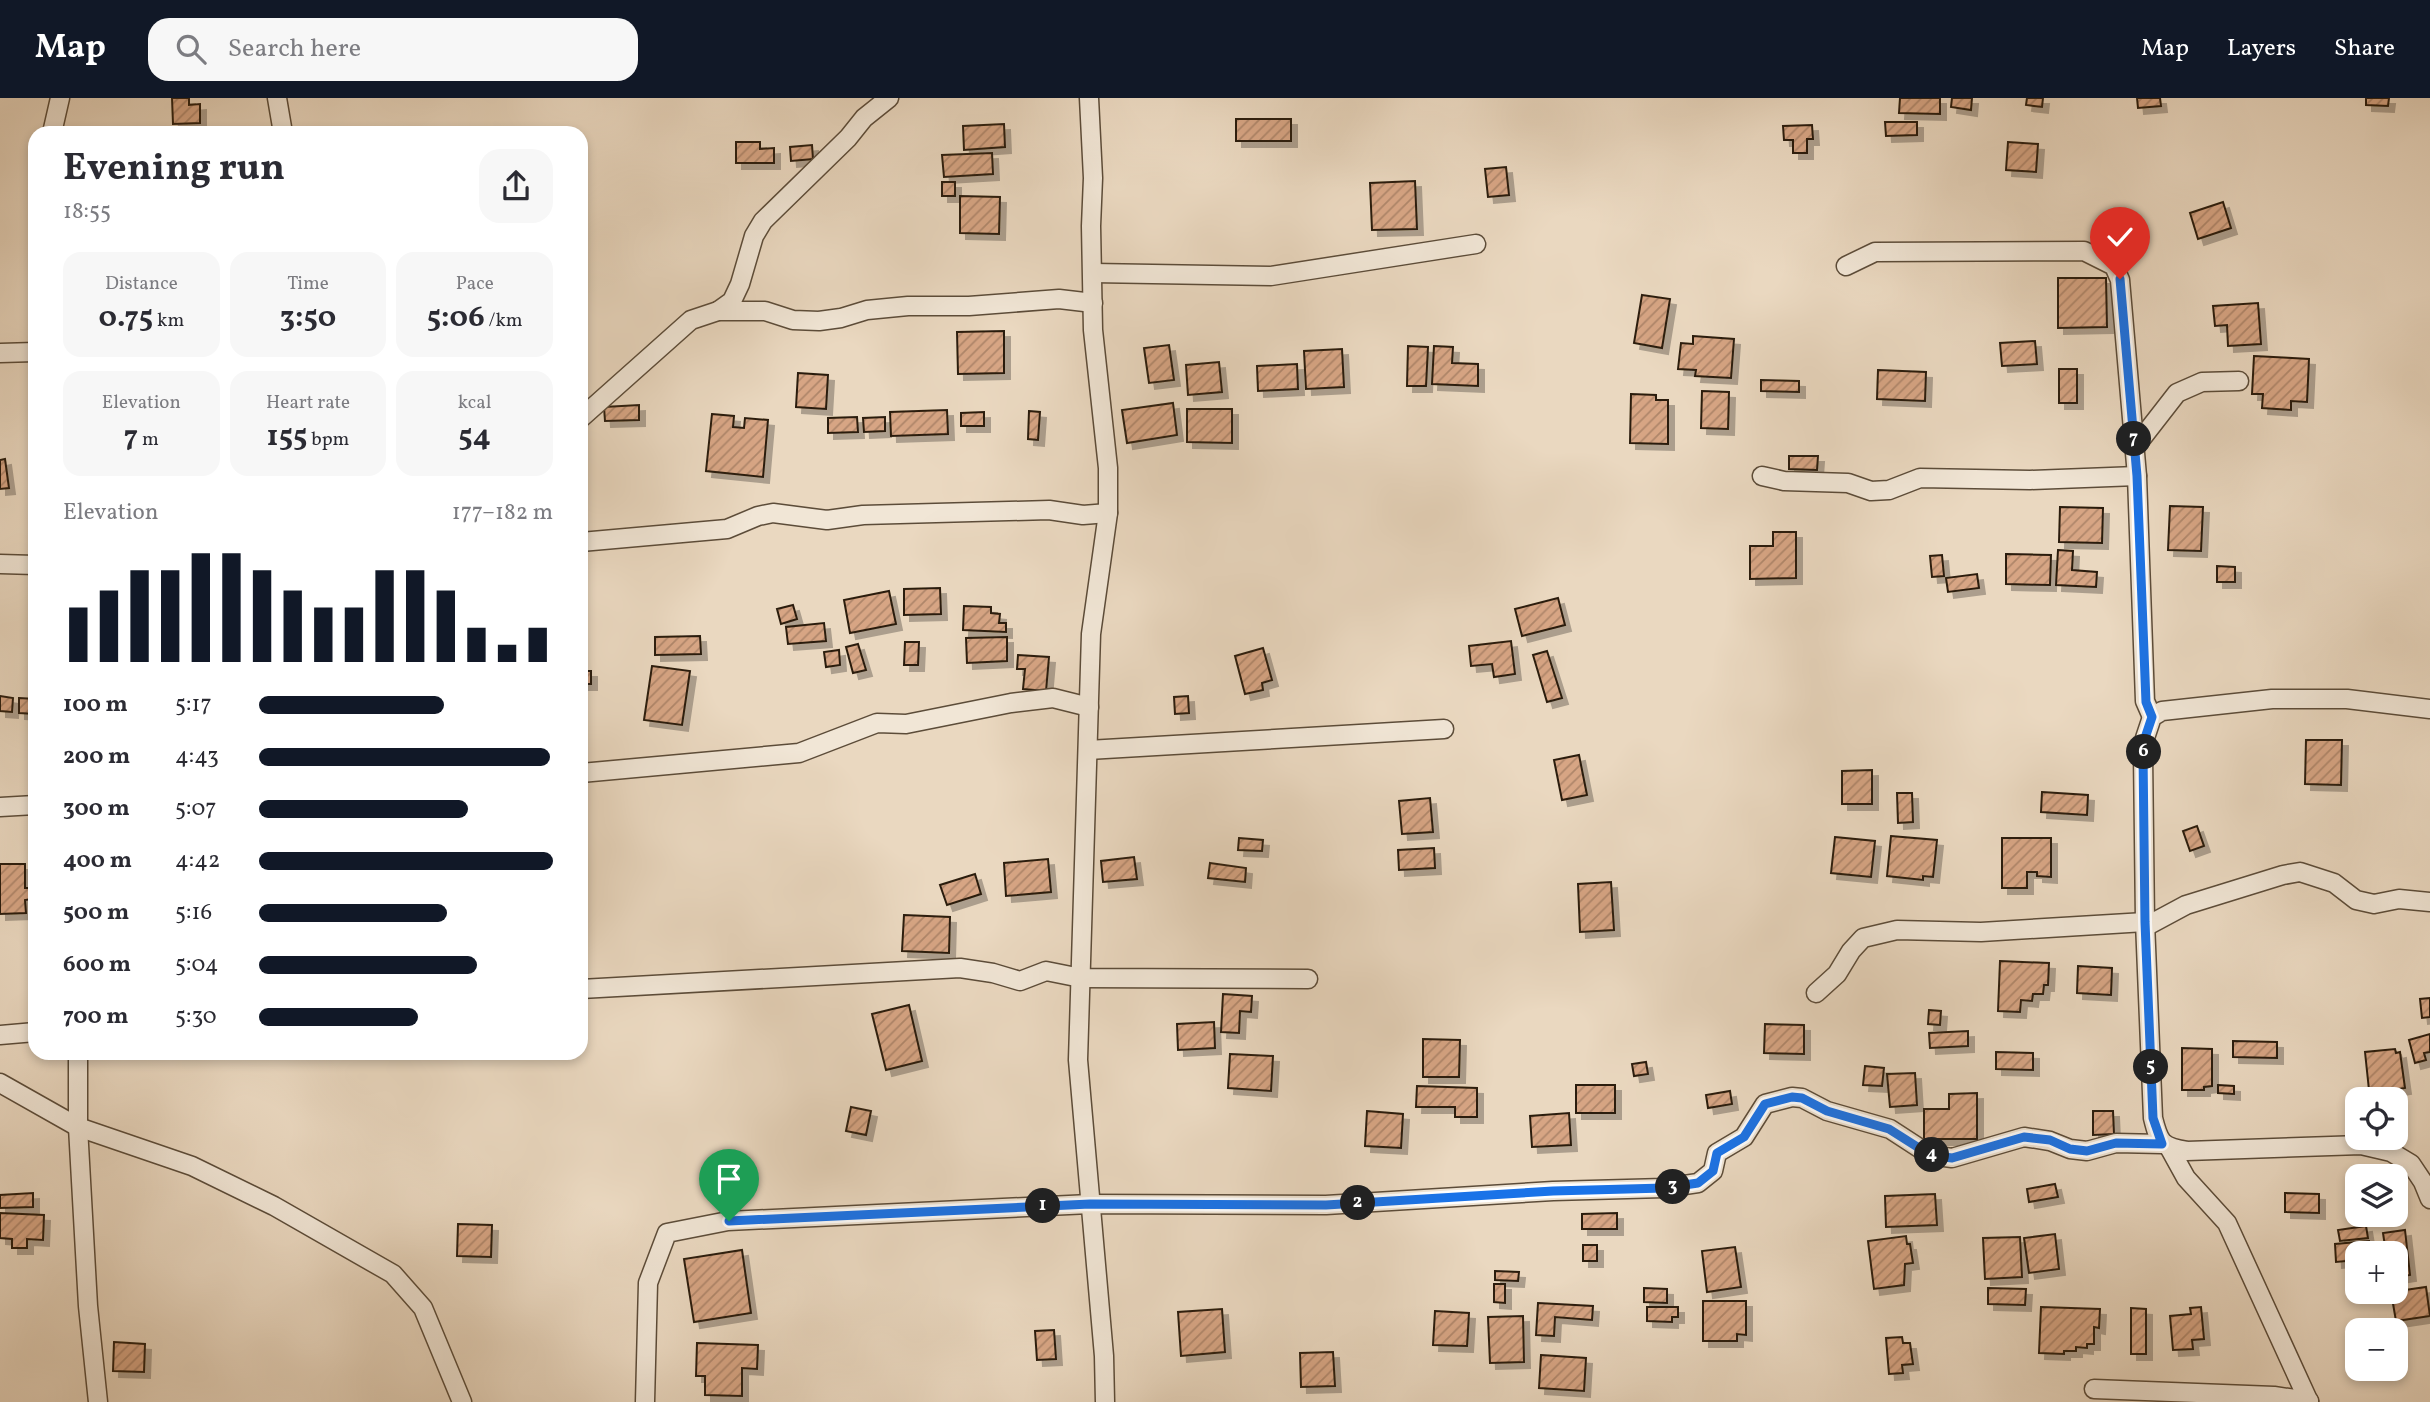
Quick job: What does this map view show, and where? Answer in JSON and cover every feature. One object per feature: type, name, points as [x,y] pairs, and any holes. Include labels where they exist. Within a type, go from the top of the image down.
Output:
[{"type":"street","points":[[54,126],[60,98]]},
{"type":"street","points":[[277,98],[282,126]]},
{"type":"street","points":[[588,412],[691,320],[718,311],[732,301],[740,284],[754,236],[763,221],[848,138],[864,118],[889,98]]},
{"type":"street","points":[[1089,98],[1093,178],[1093,330],[1108,468],[1108,513],[1091,635],[1078,1060],[1104,1356],[1105,1402]]},
{"type":"street","points":[[1093,274],[1271,276],[1476,244]]},
{"type":"street","points":[[1846,266],[1875,252],[2084,251],[2114,266],[2120,279],[2137,476],[2146,702],[2152,717],[2143,754],[2145,925],[2153,1118],[2166,1146],[2186,1178],[2227,1223],[2309,1402]]},
{"type":"street","points":[[718,311],[765,311],[793,320],[819,321],[867,310],[908,306],[969,306],[1059,299],[1093,303]]},
{"type":"street","points":[[0,353],[28,352]]},
{"type":"street","points":[[2135,447],[2177,393],[2202,382],[2239,381]]},
{"type":"street","points":[[1762,476],[1784,481],[1848,483],[1871,491],[1889,490],[1920,478],[2030,480],[2137,476]]},
{"type":"street","points":[[588,541],[727,529],[773,513],[827,520],[863,515],[1049,510],[1083,515],[1108,513]]},
{"type":"street","points":[[0,564],[28,565]]},
{"type":"street","points":[[588,772],[799,753],[877,723],[906,724],[1011,703],[1053,698],[1089,708]]},
{"type":"street","points":[[2152,717],[2162,711],[2272,699],[2347,699],[2430,709]]},
{"type":"street","points":[[1088,750],[1444,729]]},
{"type":"street","points":[[0,807],[28,805]]},
{"type":"street","points":[[1816,993],[1837,974],[1851,951],[1863,938],[1897,930],[1981,932],[2145,925],[2186,905],[2300,872],[2334,883],[2356,900],[2374,904],[2399,899],[2430,902]]},
{"type":"street","points":[[588,989],[960,968],[993,973],[1020,981],[1046,971],[1081,978],[1308,978]]},
{"type":"street","points":[[0,1035],[28,1033]]},
{"type":"street","points":[[78,1060],[78,1127],[88,1306],[98,1402]]},
{"type":"street","points":[[0,1083],[78,1127],[191,1166],[274,1206],[393,1274],[423,1308],[462,1402]]},
{"type":"street","points":[[645,1402],[649,1283],[667,1233],[729,1221],[1090,1204],[1326,1205],[1687,1185],[1698,1183],[1713,1171],[1717,1153],[1744,1137],[1765,1104],[1792,1097],[1802,1098],[1827,1111],[1889,1129],[1930,1155],[1952,1158],[2024,1137],[2050,1140],[2070,1149],[2087,1151],[2116,1143],[2166,1146],[2187,1151],[2361,1145],[2391,1152],[2411,1164],[2430,1199]]},
{"type":"street","points":[[2094,1389],[2274,1396],[2309,1402]]},
{"type":"building","points":[[172,98],[189,98],[189,105],[200,104],[200,123],[173,124]]},
{"type":"building","points":[[1900,98],[1940,98],[1940,114],[1899,113]]},
{"type":"building","points":[[1952,98],[1972,98],[1971,110],[1951,107]]},
{"type":"building","points":[[2027,98],[2043,98],[2042,107],[2026,105]]},
{"type":"building","points":[[2137,98],[2160,98],[2161,106],[2138,108]]},
{"type":"building","points":[[2366,98],[2389,98],[2388,106],[2366,105]]},
{"type":"building","points":[[1236,119],[1291,119],[1291,141],[1236,141]]},
{"type":"building","points":[[1885,122],[1917,122],[1917,135],[1886,136]]},
{"type":"building","points":[[1004,124],[1005,147],[964,150],[963,126]]},
{"type":"building","points":[[1812,125],[1813,139],[1807,139],[1807,153],[1793,153],[1793,140],[1784,140],[1783,126]]},
{"type":"building","points":[[736,142],[760,142],[760,149],[774,148],[774,163],[736,163]]},
{"type":"building","points":[[2008,142],[2038,144],[2036,172],[2006,170]]},
{"type":"building","points":[[812,145],[813,159],[791,161],[790,147]]},
{"type":"building","points":[[992,153],[993,174],[944,177],[942,155]]},
{"type":"building","points":[[1506,167],[1509,195],[1488,197],[1485,169]]},
{"type":"building","points":[[1415,181],[1417,229],[1372,230],[1370,183]]},
{"type":"building","points":[[942,182],[955,182],[955,196],[942,196]]},
{"type":"building","points":[[960,196],[1000,197],[999,234],[960,233]]},
{"type":"building","points":[[2223,202],[2231,228],[2198,239],[2190,213]]},
{"type":"building","points":[[2058,278],[2106,278],[2107,327],[2058,328]]},
{"type":"building","points":[[1642,295],[1670,299],[1662,348],[1634,343]]},
{"type":"building","points":[[2258,303],[2261,344],[2228,346],[2227,325],[2215,326],[2213,306]]},
{"type":"building","points":[[1004,331],[1004,373],[958,374],[957,332]]},
{"type":"building","points":[[1693,336],[1734,339],[1731,378],[1695,376],[1696,370],[1678,369],[1681,343],[1693,344]]},
{"type":"building","points":[[2035,341],[2037,364],[2002,366],[2000,343]]},
{"type":"building","points":[[1169,345],[1174,380],[1149,383],[1144,348]]},
{"type":"building","points":[[1408,346],[1428,347],[1426,386],[1407,386]]},
{"type":"building","points":[[1434,346],[1453,347],[1452,363],[1478,364],[1478,386],[1432,384]]},
{"type":"building","points":[[1342,349],[1344,387],[1306,389],[1304,351]]},
{"type":"building","points":[[2254,356],[2309,359],[2307,402],[2291,401],[2291,410],[2262,408],[2263,394],[2252,394]]},
{"type":"building","points":[[1219,362],[1222,392],[1188,395],[1186,365]]},
{"type":"building","points":[[1297,364],[1298,389],[1258,391],[1257,366]]},
{"type":"building","points":[[2059,369],[2077,369],[2077,403],[2059,403]]},
{"type":"building","points":[[1878,370],[1926,372],[1925,401],[1877,399]]},
{"type":"building","points":[[798,373],[828,375],[826,409],[796,407]]},
{"type":"building","points":[[1761,380],[1799,381],[1799,392],[1761,391]]},
{"type":"building","points":[[1702,391],[1729,392],[1728,429],[1701,428]]},
{"type":"building","points":[[1631,394],[1656,395],[1656,400],[1668,400],[1668,444],[1630,443]]},
{"type":"building","points":[[1173,403],[1177,435],[1127,443],[1122,410]]},
{"type":"building","points":[[639,405],[639,420],[605,421],[604,407]]},
{"type":"building","points":[[1187,409],[1232,409],[1232,443],[1187,442]]},
{"type":"building","points":[[947,410],[948,434],[891,436],[890,412]]},
{"type":"building","points":[[1029,411],[1040,412],[1038,440],[1028,439]]},
{"type":"building","points":[[984,412],[984,426],[961,426],[961,413]]},
{"type":"building","points":[[712,414],[734,416],[733,427],[744,428],[745,418],[768,420],[763,477],[706,471]]},
{"type":"building","points":[[857,417],[858,432],[828,433],[828,418]]},
{"type":"building","points":[[885,417],[885,431],[864,432],[863,418]]},
{"type":"building","points":[[1789,456],[1818,456],[1817,470],[1789,469]]},
{"type":"building","points":[[5,459],[9,488],[0,489],[0,460]]},
{"type":"building","points":[[2170,506],[2203,507],[2201,551],[2168,550]]},
{"type":"building","points":[[2060,507],[2103,508],[2102,543],[2059,542]]},
{"type":"building","points":[[1773,532],[1796,532],[1796,578],[1750,579],[1750,546],[1773,546]]},
{"type":"building","points":[[2058,550],[2073,551],[2072,570],[2097,572],[2096,587],[2056,585]]},
{"type":"building","points":[[2006,554],[2051,555],[2050,585],[2006,584]]},
{"type":"building","points":[[1942,555],[1944,576],[1932,577],[1930,556]]},
{"type":"building","points":[[2217,566],[2235,567],[2235,582],[2217,582]]},
{"type":"building","points":[[1977,574],[1979,588],[1948,592],[1946,578]]},
{"type":"building","points":[[940,588],[941,614],[904,615],[904,589]]},
{"type":"building","points":[[889,591],[896,624],[850,633],[844,600]]},
{"type":"building","points":[[1558,598],[1565,625],[1522,636],[1515,609]]},
{"type":"building","points":[[793,605],[797,619],[781,624],[777,609]]},
{"type":"building","points":[[964,606],[991,607],[991,613],[1000,614],[999,623],[1006,623],[1006,632],[963,630]]},
{"type":"building","points":[[824,623],[826,641],[788,644],[786,627]]},
{"type":"building","points":[[700,636],[701,654],[655,655],[655,637]]},
{"type":"building","points":[[1007,637],[1007,661],[967,663],[966,638]]},
{"type":"building","points":[[1511,641],[1515,674],[1494,677],[1492,664],[1471,666],[1469,646]]},
{"type":"building","points":[[905,642],[919,642],[918,665],[904,665]]},
{"type":"building","points":[[858,644],[866,670],[853,673],[846,647]]},
{"type":"building","points":[[1263,648],[1272,680],[1262,683],[1263,690],[1245,694],[1235,656]]},
{"type":"building","points":[[839,650],[840,665],[826,667],[824,652]]},
{"type":"building","points":[[1547,651],[1562,698],[1547,702],[1533,655]]},
{"type":"building","points":[[1018,655],[1049,657],[1046,691],[1023,689],[1025,669],[1017,669]]},
{"type":"building","points":[[652,666],[690,671],[682,725],[644,720]]},
{"type":"building","points":[[588,671],[591,671],[591,684],[588,684]]},
{"type":"building","points":[[0,696],[13,698],[12,712],[0,711]]},
{"type":"building","points":[[1188,696],[1189,713],[1175,714],[1174,697]]},
{"type":"building","points":[[19,698],[28,699],[28,714],[19,713]]},
{"type":"building","points":[[2306,740],[2342,740],[2341,785],[2305,784]]},
{"type":"building","points":[[1579,755],[1587,795],[1562,800],[1554,760]]},
{"type":"building","points":[[1872,770],[1872,804],[1842,804],[1842,771]]},
{"type":"building","points":[[2042,792],[2088,795],[2087,815],[2041,812]]},
{"type":"building","points":[[1897,793],[1912,793],[1913,822],[1898,823]]},
{"type":"building","points":[[1430,798],[1433,832],[1402,834],[1399,801]]},
{"type":"building","points":[[2197,826],[2204,846],[2190,851],[2183,831]]},
{"type":"building","points":[[1891,836],[1937,840],[1933,877],[1923,876],[1923,880],[1887,876]]},
{"type":"building","points":[[1835,837],[1875,841],[1871,877],[1831,873]]},
{"type":"building","points":[[1239,838],[1263,840],[1262,851],[1238,850]]},
{"type":"building","points":[[2002,838],[2051,838],[2051,877],[2027,872],[2027,888],[2002,888]]},
{"type":"building","points":[[1434,848],[1435,868],[1399,870],[1398,850]]},
{"type":"building","points":[[1134,857],[1137,879],[1103,882],[1101,861]]},
{"type":"building","points":[[1048,859],[1051,892],[1006,896],[1004,863]]},
{"type":"building","points":[[1210,863],[1246,868],[1245,882],[1208,878]]},
{"type":"building","points":[[0,864],[25,864],[25,888],[28,888],[26,913],[0,914]]},
{"type":"building","points":[[975,874],[981,894],[947,905],[940,885]]},
{"type":"building","points":[[1611,882],[1614,930],[1580,932],[1578,884]]},
{"type":"building","points":[[904,915],[950,917],[949,953],[902,951]]},
{"type":"building","points":[[2000,961],[2049,963],[2048,985],[2044,985],[2043,994],[2033,994],[2032,1001],[2021,1000],[2020,1012],[1998,1011]]},
{"type":"building","points":[[2078,966],[2112,968],[2111,995],[2077,993]]},
{"type":"building","points":[[1223,994],[1252,996],[1251,1012],[1240,1011],[1239,1033],[1221,1032]]},
{"type":"building","points":[[2430,998],[2430,1017],[2422,1018],[2420,999]]},
{"type":"building","points":[[909,1005],[922,1061],[886,1070],[872,1014]]},
{"type":"building","points":[[1929,1010],[1941,1011],[1940,1025],[1928,1024]]},
{"type":"building","points":[[1214,1022],[1215,1048],[1178,1050],[1177,1024]]},
{"type":"building","points":[[1765,1024],[1804,1025],[1804,1054],[1764,1053]]},
{"type":"building","points":[[1968,1031],[1968,1046],[1930,1048],[1929,1033]]},
{"type":"building","points":[[2430,1034],[2430,1052],[2424,1053],[2426,1060],[2415,1063],[2409,1040]]},
{"type":"building","points":[[1423,1039],[1460,1040],[1459,1077],[1423,1077]]},
{"type":"building","points":[[2233,1041],[2277,1042],[2277,1058],[2233,1057]]},
{"type":"building","points":[[2182,1048],[2212,1049],[2212,1086],[2204,1087],[2204,1090],[2182,1090]]},
{"type":"building","points":[[2395,1049],[2396,1053],[2400,1052],[2405,1087],[2369,1087],[2365,1052]]},
{"type":"building","points":[[1996,1052],[2033,1053],[2033,1070],[1996,1069]]},
{"type":"building","points":[[1230,1054],[1273,1056],[1271,1091],[1228,1088]]},
{"type":"building","points":[[1646,1062],[1648,1074],[1634,1076],[1632,1064]]},
{"type":"building","points":[[1865,1066],[1884,1068],[1882,1086],[1863,1085]]},
{"type":"building","points":[[1915,1073],[1917,1105],[1890,1107],[1887,1074]]},
{"type":"building","points":[[1576,1085],[1615,1085],[1615,1113],[1576,1113]]},
{"type":"building","points":[[2218,1085],[2234,1086],[2234,1094],[2218,1093]]},
{"type":"building","points":[[1417,1086],[1477,1088],[1477,1117],[1455,1117],[1455,1107],[1416,1107]]},
{"type":"building","points":[[1730,1091],[1732,1104],[1708,1108],[1706,1095]]},
{"type":"building","points":[[1977,1093],[1977,1139],[1924,1139],[1924,1109],[1949,1109],[1949,1094]]},
{"type":"building","points":[[851,1107],[871,1111],[866,1135],[846,1131]]},
{"type":"building","points":[[1367,1111],[1403,1114],[1401,1148],[1365,1146]]},
{"type":"building","points":[[2093,1111],[2113,1111],[2114,1134],[2093,1135]]},
{"type":"building","points":[[1569,1113],[1571,1145],[1532,1147],[1530,1116]]},
{"type":"building","points":[[2055,1184],[2058,1197],[2029,1202],[2027,1189]]},
{"type":"building","points":[[33,1193],[33,1207],[0,1208],[0,1195]]},
{"type":"building","points":[[2285,1193],[2319,1194],[2319,1213],[2285,1212]]},
{"type":"building","points":[[1935,1194],[1937,1225],[1886,1227],[1885,1196]]},
{"type":"building","points":[[0,1213],[44,1215],[43,1240],[27,1239],[27,1248],[12,1248],[12,1239],[0,1238]]},
{"type":"building","points":[[1617,1213],[1617,1229],[1582,1229],[1582,1214]]},
{"type":"building","points":[[458,1224],[492,1225],[491,1257],[457,1256]]},
{"type":"building","points":[[2366,1227],[2368,1238],[2340,1241],[2338,1230]]},
{"type":"building","points":[[2405,1230],[2406,1241],[2384,1241],[2383,1233]]},
{"type":"building","points":[[2055,1234],[2059,1269],[2029,1273],[2024,1238]]},
{"type":"building","points":[[1906,1236],[1913,1263],[1905,1264],[1904,1285],[1874,1289],[1868,1241]]},
{"type":"building","points":[[2020,1237],[2022,1277],[1985,1279],[1983,1238]]},
{"type":"building","points":[[2345,1243],[2345,1261],[2336,1262],[2335,1244]]},
{"type":"building","points":[[1583,1245],[1597,1245],[1597,1261],[1583,1261]]},
{"type":"building","points":[[1735,1247],[1741,1287],[1707,1292],[1702,1251]]},
{"type":"building","points":[[742,1250],[751,1313],[694,1322],[684,1259]]},
{"type":"building","points":[[1495,1271],[1519,1272],[1518,1281],[1495,1280]]},
{"type":"building","points":[[1494,1284],[1505,1284],[1505,1303],[1494,1302]]},
{"type":"building","points":[[2426,1287],[2430,1316],[2395,1318],[2393,1304],[2408,1304],[2408,1290]]},
{"type":"building","points":[[1644,1288],[1667,1289],[1667,1303],[1644,1302]]},
{"type":"building","points":[[1988,1288],[2026,1289],[2025,1305],[1988,1304]]},
{"type":"building","points":[[1703,1301],[1746,1301],[1746,1335],[1737,1334],[1737,1341],[1703,1341]]},
{"type":"building","points":[[1538,1303],[1593,1306],[1592,1320],[1555,1317],[1554,1336],[1536,1335]]},
{"type":"building","points":[[1647,1307],[1678,1307],[1678,1317],[1672,1317],[1672,1322],[1647,1321]]},
{"type":"building","points":[[2041,1307],[2100,1309],[2099,1328],[2094,1327],[2094,1344],[2087,1344],[2087,1348],[2076,1347],[2076,1351],[2064,1351],[2064,1354],[2039,1353]]},
{"type":"building","points":[[2201,1307],[2204,1339],[2192,1340],[2193,1349],[2173,1350],[2170,1316],[2191,1314],[2190,1308]]},
{"type":"building","points":[[2131,1308],[2146,1309],[2146,1354],[2131,1354]]},
{"type":"building","points":[[1222,1309],[1225,1352],[1181,1356],[1178,1312]]},
{"type":"building","points":[[1435,1311],[1469,1313],[1467,1346],[1433,1345]]},
{"type":"building","points":[[1523,1316],[1524,1362],[1490,1363],[1488,1317]]},
{"type":"building","points":[[1054,1330],[1056,1359],[1037,1360],[1035,1331]]},
{"type":"building","points":[[1902,1337],[1903,1343],[1910,1343],[1913,1364],[1902,1365],[1903,1373],[1889,1374],[1886,1338]]},
{"type":"building","points":[[114,1342],[145,1344],[144,1372],[113,1371]]},
{"type":"building","points":[[697,1343],[758,1345],[757,1369],[742,1368],[742,1396],[705,1395],[705,1376],[696,1376]]},
{"type":"building","points":[[1333,1352],[1335,1386],[1301,1387],[1300,1353]]},
{"type":"building","points":[[1541,1355],[1586,1358],[1584,1391],[1539,1388]]},
{"type":"route","points":[[729,1221],[1090,1204],[1326,1205],[1553,1191],[1664,1188],[1698,1183],[1713,1171],[1717,1153],[1744,1137],[1765,1104],[1792,1097],[1802,1098],[1827,1111],[1889,1129],[1930,1155],[1952,1158],[2024,1137],[2050,1140],[2070,1149],[2087,1151],[2116,1143],[2162,1144],[2153,1118],[2145,922],[2143,754],[2152,717],[2146,702],[2137,476],[2120,279]]}]
